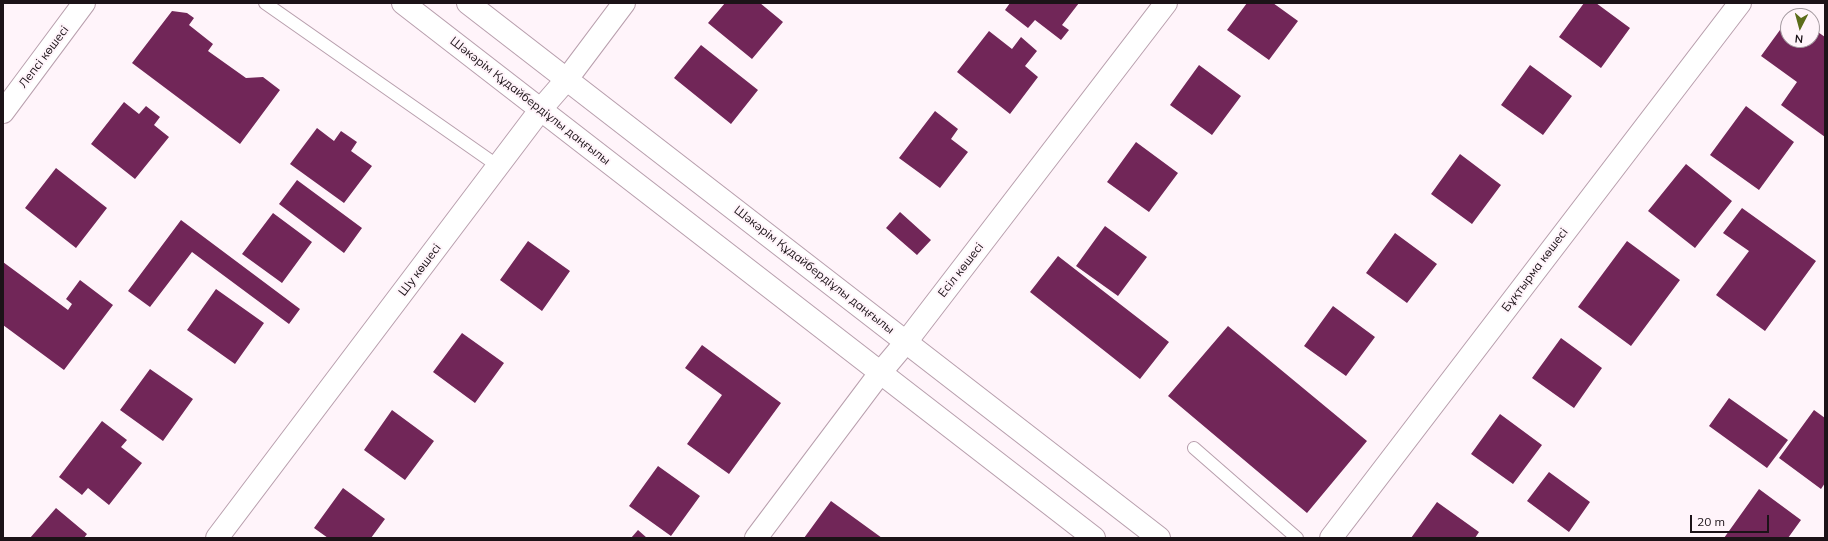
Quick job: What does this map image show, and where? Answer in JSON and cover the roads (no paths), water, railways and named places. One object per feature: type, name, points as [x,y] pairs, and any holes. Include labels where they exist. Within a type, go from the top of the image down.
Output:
[{"type":"street","name":"Лепсі көшесі","points":[[3,112],[84,3]]},
{"type":"street","name":"Шәкәрім Құдайбердіұлы даңғылы","points":[[403,3],[1094,538]]},
{"type":"street","name":"Шәкәрім Құдайбердіұлы даңғылы","points":[[468,3],[1159,538]]},
{"type":"street","name":"Шу көшесі","points":[[217,538],[541,109],[624,3]]},
{"type":"street","name":"Есіл көшесі","points":[[756,538],[880,373],[906,342],[1166,3]]},
{"type":"street","name":"Бұқтырма көшесі","points":[[1331,538],[1740,3]]},
{"type":"lane","points":[[265,3],[498,166]]},
{"type":"lane","points":[[1194,448],[1297,538]]}]
